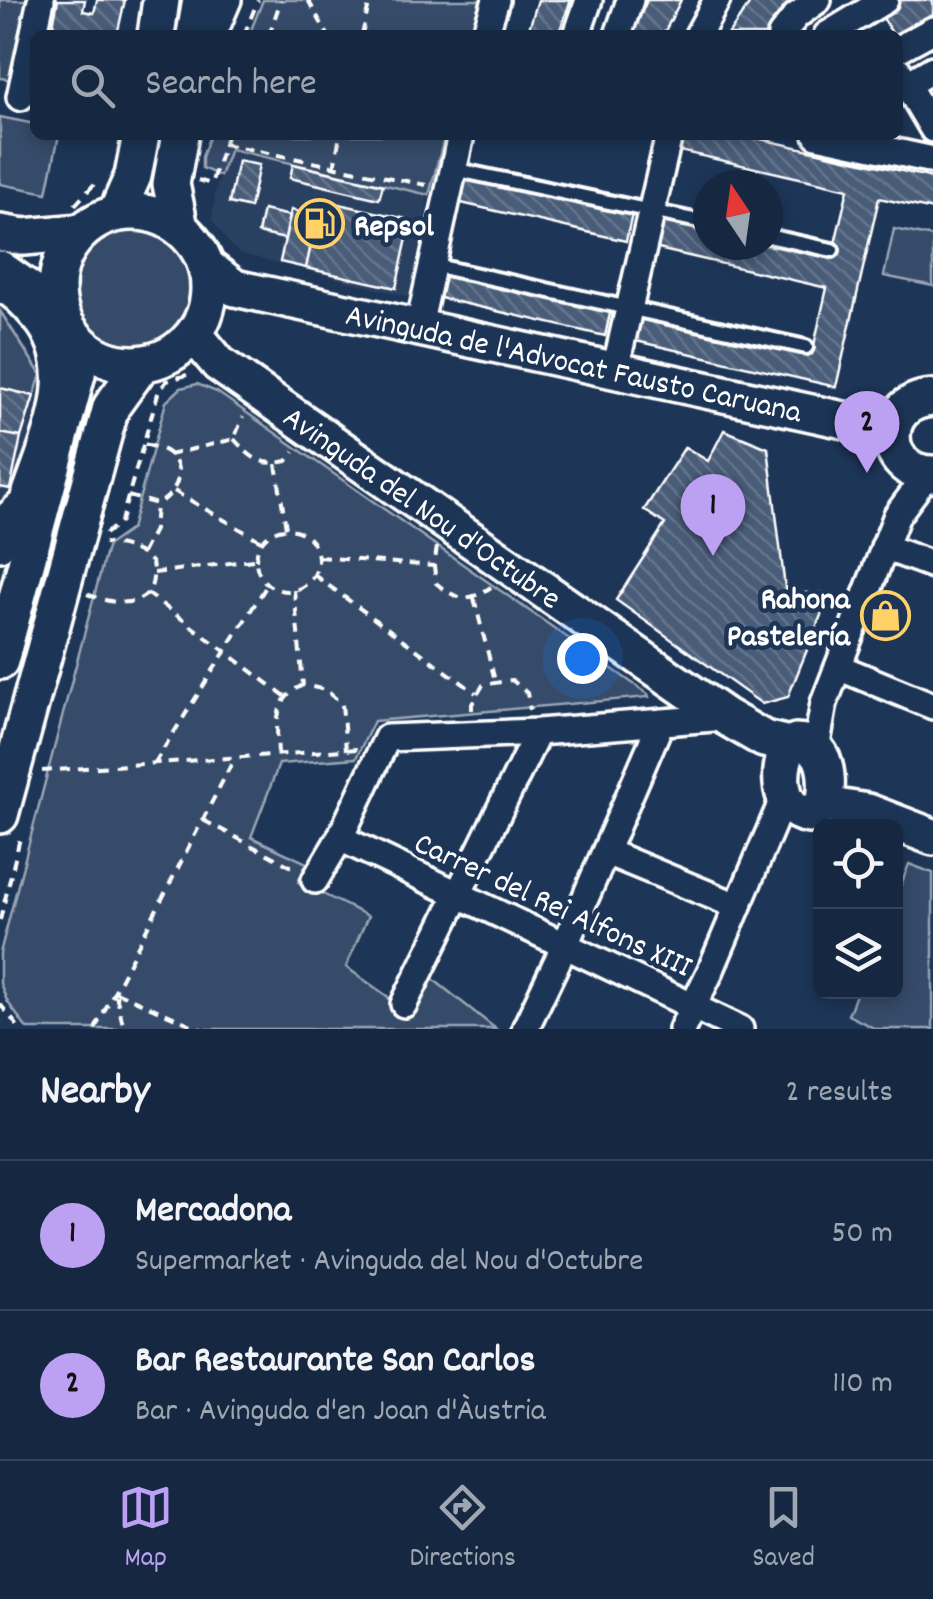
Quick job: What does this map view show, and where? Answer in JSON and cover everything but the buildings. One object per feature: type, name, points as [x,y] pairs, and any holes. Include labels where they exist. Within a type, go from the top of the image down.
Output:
[{"type":"street","points":[[34,30],[41,0]]},
{"type":"street","points":[[157,30],[162,0]]},
{"type":"street","points":[[197,30],[201,0]]},
{"type":"street","points":[[215,30],[228,0]]},
{"type":"street","points":[[487,30],[496,0]]},
{"type":"street","points":[[578,30],[589,0]]},
{"type":"street","points":[[620,30],[630,0]]},
{"type":"street","points":[[701,30],[717,0]]},
{"type":"street","points":[[785,30],[818,0]]},
{"type":"street","points":[[834,30],[868,4],[876,30]]},
{"type":"street","points":[[903,47],[933,30]]},
{"type":"street","points":[[18,96],[30,46]]},
{"type":"street","points":[[903,78],[933,70]]},
{"type":"street","points":[[903,80],[933,129]]},
{"type":"street","points":[[117,212],[132,176],[139,140]]},
{"type":"street","points":[[179,140],[171,184],[180,228]]},
{"type":"street","points":[[419,326],[432,265],[442,171],[459,140]]},
{"type":"street","points":[[615,370],[668,140]]},
{"type":"street","points":[[840,140],[933,160]]},
{"type":"street","points":[[12,821],[111,407],[189,350],[209,302],[207,268],[199,249],[180,228],[154,214],[117,212],[81,232],[65,253],[56,287],[60,311]]},
{"type":"street","points":[[0,234],[24,237],[81,232]]},
{"type":"street","name":"Avinguda de l'Advocat Fausto Caruana","points":[[207,268],[235,288],[853,422],[910,453],[911,402],[933,398]]},
{"type":"street","points":[[0,269],[60,311],[81,344],[114,362],[189,350]]},
{"type":"street","points":[[0,289],[12,294],[44,329],[57,368],[57,394],[20,502],[0,661]]},
{"type":"street","name":"Avinguda de l'Advocat Fausto Caruana","points":[[189,350],[294,299]]},
{"type":"street","points":[[0,548],[77,374],[81,344]]},
{"type":"street","name":"Avinguda del Nou d'Octubre","points":[[189,350],[798,770],[868,812],[933,837]]},
{"type":"street","points":[[682,1029],[798,770],[897,515],[910,453]]},
{"type":"street","points":[[884,547],[933,565]]},
{"type":"street","points":[[838,667],[933,706]]},
{"type":"street","points":[[316,880],[385,743],[726,717]]},
{"type":"street","points":[[525,1029],[661,722]]},
{"type":"street","points":[[404,1004],[535,732]]},
{"type":"street","name":"Carrer del Rei Alfons XIII","points":[[340,838],[740,1029]]},
{"type":"street","points":[[606,852],[738,906]]},
{"type":"lane","points":[[442,171],[693,220]]},
{"type":"lane","points":[[783,239],[832,250]]},
{"type":"lane","points":[[432,265],[806,348]]},
{"type":"path","points":[[246,30],[258,0]]},
{"type":"path","points":[[271,30],[281,0]]},
{"type":"path","points":[[308,0],[325,30]]},
{"type":"path","points":[[363,30],[370,0]]},
{"type":"path","points":[[193,189],[193,178],[212,184],[225,140]]},
{"type":"path","points":[[334,168],[339,140]]},
{"type":"path","points":[[224,144],[428,186],[442,171]]},
{"type":"path","points":[[82,592],[114,604],[147,593],[154,573],[152,563],[142,552],[96,542],[122,521],[159,390],[168,381],[202,371],[189,350]]},
{"type":"path","points":[[234,439],[247,409]]},
{"type":"path","points":[[169,455],[234,439]]},
{"type":"path","points":[[234,439],[262,464],[287,461],[299,446]]},
{"type":"path","points":[[142,552],[154,530],[156,504],[174,491],[178,468],[165,450],[144,444]]},
{"type":"path","points":[[276,464],[286,528]]},
{"type":"path","points":[[174,491],[261,541]]},
{"type":"path","points":[[128,496],[156,504]]},
{"type":"path","points":[[286,528],[306,534],[318,557],[314,576],[306,585],[282,591],[267,584],[258,572],[256,559],[261,541],[286,528]]},
{"type":"path","points":[[438,542],[436,583],[450,594],[460,599],[474,598],[497,583]]},
{"type":"path","points":[[318,557],[434,566]]},
{"type":"path","points":[[154,573],[256,559]]},
{"type":"path","points":[[314,576],[476,693]]},
{"type":"path","points":[[154,764],[267,584]]},
{"type":"path","points":[[294,590],[303,685]]},
{"type":"path","points":[[147,593],[285,696]]},
{"type":"path","points":[[474,598],[495,680]]},
{"type":"path","points":[[474,734],[472,704],[476,693],[482,685],[495,680],[512,680],[527,693],[535,732]]},
{"type":"path","points":[[278,756],[278,712],[285,696],[303,685],[326,690],[342,704],[346,750]]},
{"type":"path","points":[[37,772],[278,756],[385,743]]},
{"type":"path","points":[[95,1029],[234,759]]},
{"type":"path","points":[[203,820],[316,880]]},
{"type":"path","points":[[0,920],[12,821]]},
{"type":"path","points":[[116,992],[124,1029]]},
{"type":"path","points":[[116,992],[201,1029]]},
{"type":"path","points":[[0,1004],[20,1029]]},
{"type":"shaded area","points":[[0,0],[31,0],[12,80],[0,78]]},
{"type":"shaded area","points":[[263,0],[480,0],[472,30],[251,30]]},
{"type":"shaded area","points":[[0,117],[30,123],[30,140],[58,140],[47,193],[0,184]]},
{"type":"shaded area","points":[[208,140],[444,140],[429,195],[230,149],[220,176],[202,168]]},
{"type":"shaded area","name":"Repsol","points":[[229,149],[429,195],[409,297],[239,253],[212,219],[216,189]]},
{"type":"shaded area","points":[[129,227],[153,232],[173,245],[186,265],[191,289],[186,313],[173,333],[153,346],[129,351],[105,346],[85,333],[72,313],[67,289],[72,265],[85,245],[105,232]]},
{"type":"shaded area","points":[[894,229],[933,237],[933,286],[884,276]]},
{"type":"shaded area","points":[[0,306],[45,377],[12,501],[0,498]]},
{"type":"shaded area","points":[[0,311],[41,375],[34,396],[0,388]]},
{"type":"shaded area","points":[[197,384],[217,392],[648,694],[649,697],[374,721],[356,758],[279,764],[251,837],[307,863],[298,882],[368,916],[346,967],[387,996],[405,1018],[429,976],[496,1029],[27,1029],[7,1001],[0,983],[0,953],[108,545],[131,529],[166,402],[181,388]]},
{"type":"shaded area","points":[[909,864],[933,873],[933,1029],[876,1029],[848,1015],[854,999],[903,999],[903,880]]},
{"type":"place","name":"Repsol","points":[[319,224]]},
{"type":"place","name":"Bar Restaurante San Carlos","points":[[867,473]]},
{"type":"place","name":"Mercadona","points":[[713,556]]},
{"type":"place","name":"Rahona Pastelería","points":[[885,615]]}]
